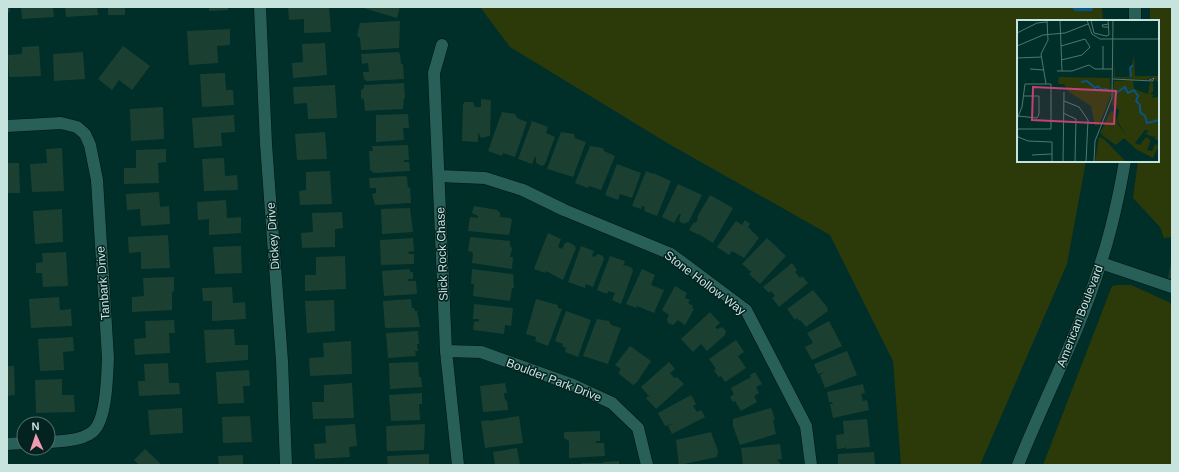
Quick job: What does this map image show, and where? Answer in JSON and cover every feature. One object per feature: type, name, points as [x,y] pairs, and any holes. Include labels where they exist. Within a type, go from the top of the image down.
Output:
[{"type":"street","name":"Dickey Drive","points":[[260,7],[266,144],[282,361],[286,465]]},
{"type":"street","points":[[1135,7],[1135,20]]},
{"type":"street","name":"Slick Rock Chase","points":[[442,44],[434,73],[440,176],[446,351],[458,465]]},
{"type":"street","name":"Tanbark Drive","points":[[7,126],[61,123],[76,127],[85,134],[90,144],[97,180],[108,358],[107,386],[100,422],[90,434],[77,439],[56,441]]},
{"type":"street","name":"American Boulevard","points":[[1018,465],[1065,357],[1101,263],[1119,198],[1125,162]]},
{"type":"street","name":"Stone Hollow Way","points":[[440,176],[485,178],[523,190],[564,210],[671,254],[746,310],[806,426],[811,465]]},
{"type":"street","points":[[1101,263],[1172,287]]},
{"type":"street","name":"Boulder Park Drive","points":[[446,351],[481,352],[573,385],[612,403],[638,428],[647,465]]},
{"type":"green space","points":[[480,7],[1102,7],[1103,20],[1017,20],[1017,162],[1086,162],[1067,264],[980,465],[901,465],[893,361],[830,235],[669,144],[510,47]]},
{"type":"green space","points":[[1150,7],[1172,7],[1172,237],[1164,238],[1160,227],[1133,198],[1138,162],[1159,162],[1159,20],[1150,20]]},
{"type":"green space","points":[[1131,285],[1169,302],[1172,307],[1172,465],[1043,465],[1112,286]]},
{"type":"building","points":[[7,7],[10,7],[10,12],[7,13]]},
{"type":"building","points":[[21,7],[53,7],[54,17],[22,19]]},
{"type":"building","points":[[65,7],[97,7],[98,15],[66,17]]},
{"type":"building","points":[[108,7],[125,7],[125,15],[108,15]]},
{"type":"building","points":[[209,7],[228,7],[228,10],[209,11]]},
{"type":"building","points":[[288,7],[329,7],[331,32],[304,33],[304,19],[289,20]]},
{"type":"building","points":[[360,7],[400,7],[397,18]]},
{"type":"building","points":[[400,21],[399,48],[361,50],[360,38],[357,36],[360,23]]},
{"type":"building","points":[[230,29],[230,45],[217,46],[218,63],[189,65],[187,31]]},
{"type":"building","points":[[325,43],[327,75],[293,78],[292,63],[303,62],[302,44]]},
{"type":"building","points":[[39,46],[41,76],[9,77],[8,55],[22,54],[22,47]]},
{"type":"building","points":[[123,46],[150,66],[132,90],[119,80],[112,90],[98,79]]},
{"type":"building","points":[[83,52],[85,79],[54,81],[53,54]]},
{"type":"building","points":[[398,52],[400,54],[401,64],[403,64],[404,79],[367,81],[364,79],[363,72],[369,72],[368,63],[362,64],[361,54]]},
{"type":"building","points":[[225,73],[226,90],[233,90],[234,105],[202,107],[200,74]]},
{"type":"building","points":[[404,83],[405,98],[403,109],[365,111],[364,100],[361,98],[361,90],[364,88],[364,85]]},
{"type":"building","points":[[335,85],[337,118],[308,119],[307,103],[294,104],[293,87]]},
{"type":"building","points":[[481,99],[491,100],[490,136],[481,138],[478,132],[478,142],[462,141],[463,104],[465,102],[473,102],[475,107],[481,107]]},
{"type":"building","points":[[163,107],[164,139],[131,141],[130,109]]},
{"type":"building","points":[[502,112],[515,114],[517,118],[527,122],[515,157],[503,153],[502,156],[488,151]]},
{"type":"building","points":[[408,114],[409,128],[403,128],[404,140],[376,142],[376,115]]},
{"type":"building","points":[[234,115],[235,132],[221,133],[222,146],[194,148],[192,118]]},
{"type":"building","points":[[532,121],[548,127],[546,133],[555,137],[545,164],[542,166],[536,163],[536,157],[532,164],[518,159]]},
{"type":"building","points":[[325,132],[327,159],[297,160],[295,134]]},
{"type":"building","points":[[561,132],[574,134],[575,138],[586,142],[573,177],[547,169]]},
{"type":"building","points":[[408,145],[409,160],[404,160],[404,162],[409,162],[410,171],[374,173],[370,170],[369,151],[373,151],[372,146]]},
{"type":"building","points":[[590,146],[603,148],[604,151],[615,156],[601,190],[589,186],[588,188],[575,183]]},
{"type":"building","points":[[62,148],[64,191],[32,192],[30,164],[47,163],[46,149]]},
{"type":"building","points":[[166,149],[166,162],[158,163],[159,183],[124,184],[124,168],[136,168],[136,150]]},
{"type":"building","points":[[224,158],[225,176],[237,175],[238,190],[204,191],[202,159]]},
{"type":"building","points":[[7,163],[19,163],[20,193],[7,193]]},
{"type":"building","points":[[617,164],[641,173],[632,198],[620,194],[618,200],[605,195]]},
{"type":"building","points":[[330,171],[332,204],[300,205],[299,191],[306,190],[306,172]]},
{"type":"building","points":[[646,171],[671,181],[657,216],[644,211],[645,207],[642,206],[641,209],[632,206]]},
{"type":"building","points":[[407,177],[408,188],[410,187],[411,203],[375,205],[372,194],[376,193],[376,188],[370,188],[369,178]]},
{"type":"building","points":[[678,184],[702,195],[688,223],[686,222],[685,224],[680,222],[679,219],[681,215],[679,214],[674,223],[662,217]]},
{"type":"building","points":[[159,192],[160,207],[169,206],[170,224],[141,226],[140,209],[127,210],[126,194]]},
{"type":"building","points":[[710,195],[733,208],[713,243],[700,235],[700,233],[699,235],[689,230],[694,222],[696,223],[697,217]]},
{"type":"building","points":[[226,200],[227,218],[241,217],[241,233],[209,235],[209,219],[198,220],[197,202]]},
{"type":"building","points":[[474,206],[497,210],[500,213],[500,217],[510,218],[512,220],[509,235],[468,231],[470,217],[478,218],[478,216],[472,213]]},
{"type":"building","points":[[410,208],[413,232],[382,234],[381,209]]},
{"type":"building","points":[[62,209],[63,242],[35,244],[33,211]]},
{"type":"building","points":[[342,212],[343,228],[335,229],[335,247],[302,248],[301,233],[313,232],[312,213]]},
{"type":"building","points":[[745,220],[750,224],[748,227],[759,238],[744,258],[732,251],[729,255],[717,247],[736,221],[742,225]]},
{"type":"building","points":[[548,233],[561,239],[558,247],[562,249],[565,243],[568,242],[576,248],[563,280],[546,271],[545,273],[534,269]]},
{"type":"building","points":[[168,235],[170,268],[141,269],[141,252],[129,253],[128,237]]},
{"type":"building","points":[[470,237],[510,241],[512,249],[510,257],[513,257],[512,269],[472,263],[473,254],[472,252],[468,251]]},
{"type":"building","points":[[413,238],[414,251],[408,252],[409,254],[414,254],[414,264],[381,265],[380,240]]},
{"type":"building","points":[[767,238],[786,256],[760,284],[749,274],[752,271],[742,264]]},
{"type":"building","points":[[241,246],[242,273],[215,274],[213,247]]},
{"type":"building","points":[[581,246],[594,251],[592,256],[594,257],[598,254],[603,256],[604,259],[593,287],[586,284],[585,288],[568,282]]},
{"type":"building","points":[[66,252],[68,286],[43,287],[42,273],[36,273],[36,263],[43,262],[42,253]]},
{"type":"building","points":[[345,256],[346,289],[305,291],[305,275],[316,275],[316,257]]},
{"type":"building","points":[[610,256],[625,261],[623,267],[625,265],[632,268],[633,271],[621,304],[612,300],[615,293],[608,291],[607,294],[597,290]]},
{"type":"building","points":[[1172,262],[1172,279],[1168,278]]},
{"type":"building","points":[[792,263],[797,270],[795,272],[800,278],[802,276],[808,283],[779,307],[772,298],[775,296],[771,291],[769,293],[763,287]]},
{"type":"building","points":[[410,269],[410,272],[413,272],[413,279],[408,279],[408,281],[416,281],[417,294],[384,296],[382,271]]},
{"type":"building","points":[[472,269],[513,274],[514,288],[512,288],[510,301],[473,296],[474,284],[471,284]]},
{"type":"building","points":[[642,269],[655,275],[651,285],[664,290],[654,313],[637,306],[636,308],[626,304]]},
{"type":"building","points":[[174,277],[172,310],[132,312],[132,297],[144,296],[143,278]]},
{"type":"building","points":[[675,286],[687,293],[685,298],[690,300],[688,303],[693,306],[692,308],[694,309],[685,325],[678,320],[673,325],[668,323],[667,319],[669,315],[662,310]]},
{"type":"building","points":[[232,287],[233,303],[245,302],[246,319],[212,321],[212,301],[203,301],[202,288]]},
{"type":"building","points":[[813,290],[827,307],[828,311],[806,327],[797,318],[795,320],[787,309]]},
{"type":"building","points":[[59,297],[60,310],[71,309],[72,326],[31,328],[29,299]]},
{"type":"building","points":[[411,299],[412,308],[417,311],[420,327],[385,328],[383,301]]},
{"type":"building","points":[[536,299],[558,305],[558,308],[562,309],[548,346],[535,341],[536,337],[526,334]]},
{"type":"building","points":[[334,300],[335,331],[307,333],[305,301]]},
{"type":"building","points":[[474,304],[513,308],[511,326],[505,325],[504,334],[473,330],[474,322],[479,321],[479,319],[473,319]]},
{"type":"building","points":[[566,311],[591,320],[578,357],[565,352],[566,348],[562,346],[563,344],[555,341]]},
{"type":"building","points":[[710,312],[720,323],[715,327],[717,329],[722,327],[726,331],[725,335],[707,351],[701,344],[693,352],[681,339]]},
{"type":"building","points":[[597,319],[609,321],[611,325],[621,328],[608,364],[583,356]]},
{"type":"building","points":[[174,320],[175,333],[169,333],[170,353],[135,355],[134,339],[146,338],[145,321]]},
{"type":"building","points":[[829,321],[842,346],[812,360],[805,347],[813,343],[807,333]]},
{"type":"building","points":[[234,329],[235,345],[248,345],[248,360],[206,363],[204,330]]},
{"type":"building","points":[[418,331],[419,344],[417,344],[418,351],[415,351],[416,356],[388,358],[386,333]]},
{"type":"building","points":[[73,337],[74,351],[63,352],[64,370],[40,371],[38,339]]},
{"type":"building","points":[[736,340],[744,352],[738,356],[746,368],[725,382],[721,376],[719,377],[714,371],[716,369],[709,359]]},
{"type":"building","points":[[351,341],[352,374],[310,376],[309,358],[324,357],[323,343]]},
{"type":"building","points":[[630,346],[651,361],[637,382],[633,385],[618,373],[621,369],[615,365]]},
{"type":"building","points":[[847,351],[857,375],[825,388],[820,375],[824,372],[818,374],[814,364]]},
{"type":"building","points":[[418,362],[419,377],[421,377],[422,387],[390,389],[389,363]]},
{"type":"building","points":[[669,362],[675,369],[670,373],[674,378],[677,377],[684,384],[656,409],[646,398],[650,395],[648,395],[641,387]]},
{"type":"building","points":[[168,363],[169,383],[179,383],[180,394],[139,396],[138,381],[145,381],[144,364]]},
{"type":"building","points":[[7,366],[14,366],[15,395],[7,396]]},
{"type":"building","points":[[249,370],[250,386],[243,386],[244,403],[218,404],[216,372]]},
{"type":"building","points":[[755,372],[762,384],[756,387],[759,393],[754,396],[757,402],[741,411],[735,401],[733,402],[730,397],[734,394],[731,388],[751,377],[750,375]]},
{"type":"building","points":[[62,379],[62,395],[74,395],[75,412],[36,413],[35,380]]},
{"type":"building","points":[[352,383],[354,418],[313,419],[312,402],[324,402],[324,385]]},
{"type":"building","points":[[505,383],[507,393],[504,393],[508,410],[483,412],[480,386]]},
{"type":"building","points":[[863,384],[865,393],[861,394],[863,401],[867,400],[869,410],[833,418],[830,404],[833,404],[832,402],[829,402],[827,392]]},
{"type":"building","points":[[422,393],[422,404],[419,404],[420,420],[391,421],[389,395]]},
{"type":"building","points":[[691,395],[696,404],[693,406],[697,412],[701,410],[705,417],[672,434],[668,426],[672,424],[665,426],[658,413]]},
{"type":"building","points":[[182,408],[183,433],[150,435],[148,410]]},
{"type":"building","points":[[771,408],[775,419],[773,420],[776,434],[740,445],[733,426],[733,419]]},
{"type":"building","points":[[250,416],[252,442],[223,443],[222,417]]},
{"type":"building","points":[[519,416],[523,443],[485,448],[481,421]]},
{"type":"building","points":[[867,419],[870,447],[846,449],[846,446],[845,448],[837,449],[836,435],[844,434],[843,421]]},
{"type":"building","points":[[355,424],[357,446],[349,447],[350,457],[315,459],[314,444],[326,443],[325,426]]},
{"type":"building","points":[[425,424],[424,450],[387,451],[386,426]]},
{"type":"building","points":[[600,431],[600,441],[596,441],[596,443],[604,443],[605,456],[569,458],[569,441],[564,438],[564,432]]},
{"type":"building","points":[[711,432],[718,451],[717,457],[679,465],[676,440]]},
{"type":"building","points":[[780,444],[782,459],[777,460],[782,465],[743,465],[741,448]]},
{"type":"building","points":[[517,448],[520,465],[495,465],[493,452]]},
{"type":"building","points":[[145,449],[162,465],[139,465],[134,460]]},
{"type":"building","points":[[874,452],[875,465],[838,465],[838,454]]},
{"type":"building","points":[[429,454],[429,465],[388,465],[387,456]]},
{"type":"building","points":[[243,455],[243,465],[219,465],[218,456]]},
{"type":"building","points":[[619,461],[619,465],[582,465],[581,463],[603,463]]},
{"type":"waterway","points":[[1074,7],[1076,9],[1091,9]]}]
